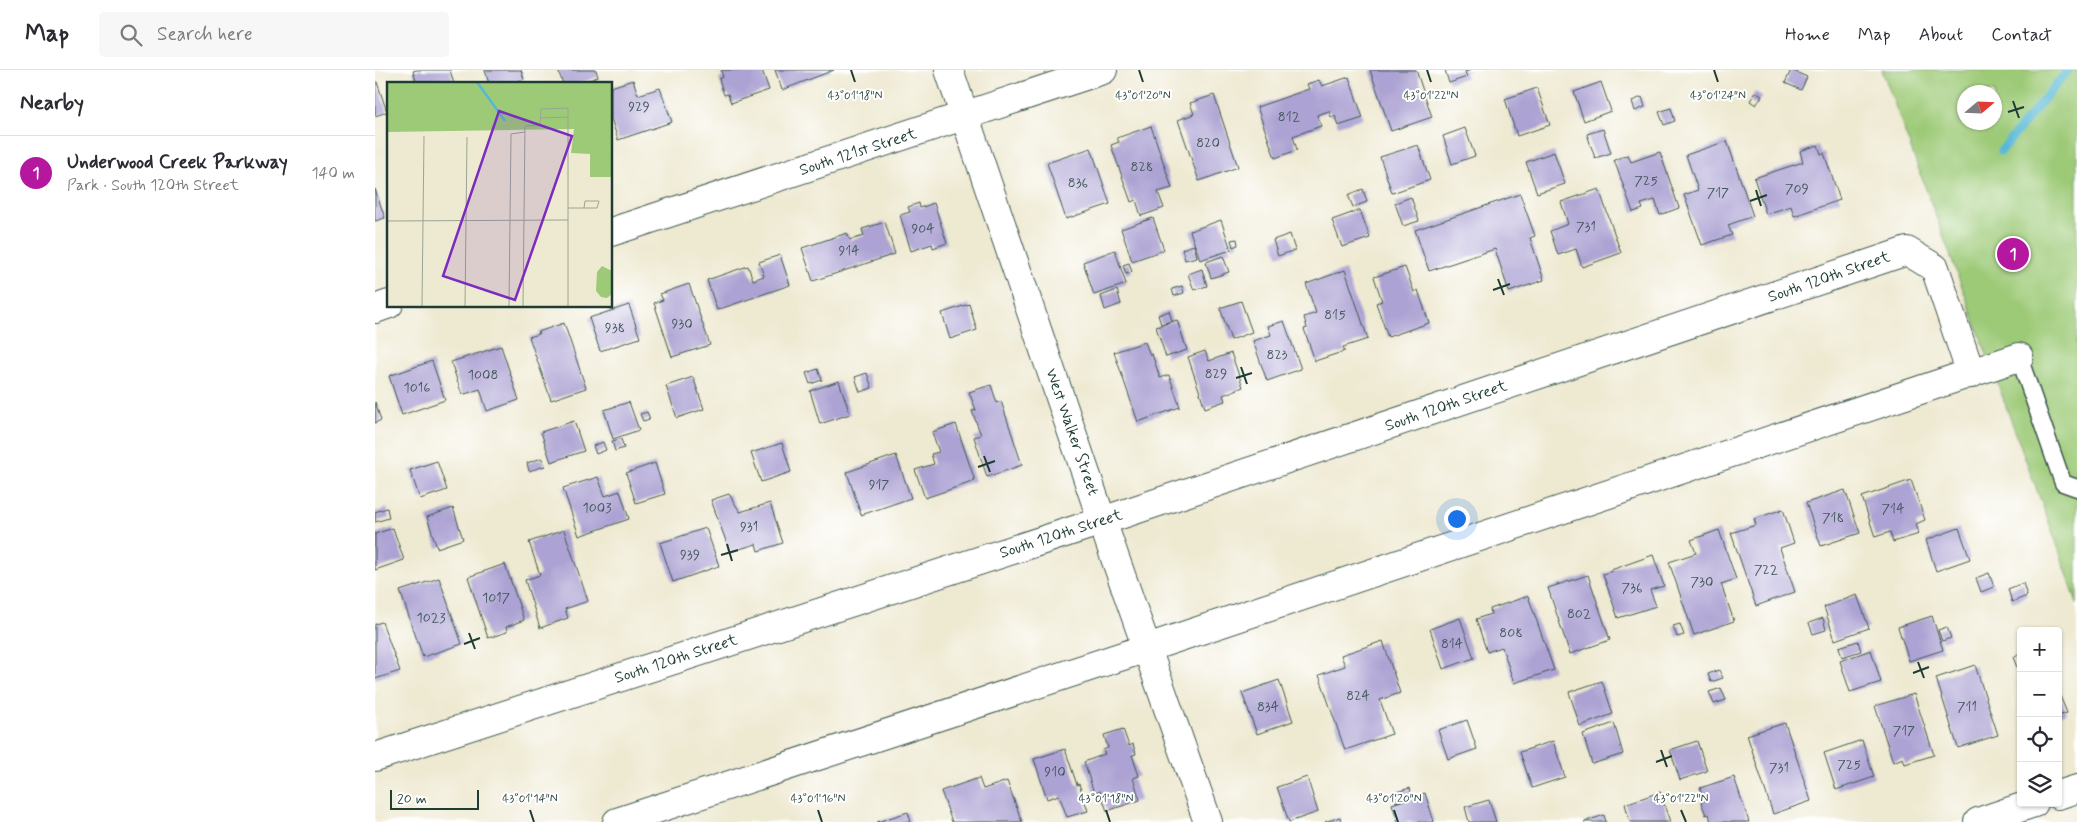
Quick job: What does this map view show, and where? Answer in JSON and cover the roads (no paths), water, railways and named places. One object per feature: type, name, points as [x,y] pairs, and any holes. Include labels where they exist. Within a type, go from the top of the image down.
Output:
[{"type":"street","name":"West Walker Street","points":[[949,70],[1102,521],[1207,822]]},
{"type":"street","name":"South 121st Street","points":[[613,231],[1103,70]]},
{"type":"street","name":"South 120th Street","points":[[375,757],[1102,521],[1907,251],[1935,268],[1971,374]]},
{"type":"street","points":[[375,309],[387,305]]},
{"type":"street","points":[[617,822],[2019,358]]},
{"type":"street","points":[[2062,794],[2077,789]]},
{"type":"street","points":[[1978,822],[2022,807]]},
{"type":"lane","points":[[2019,358],[2063,483],[2077,488]]},
{"type":"waterway","points":[[2001,151],[2068,70]]},
{"type":"place","name":"Underwood Creek Parkway","points":[[2013,254]]}]
